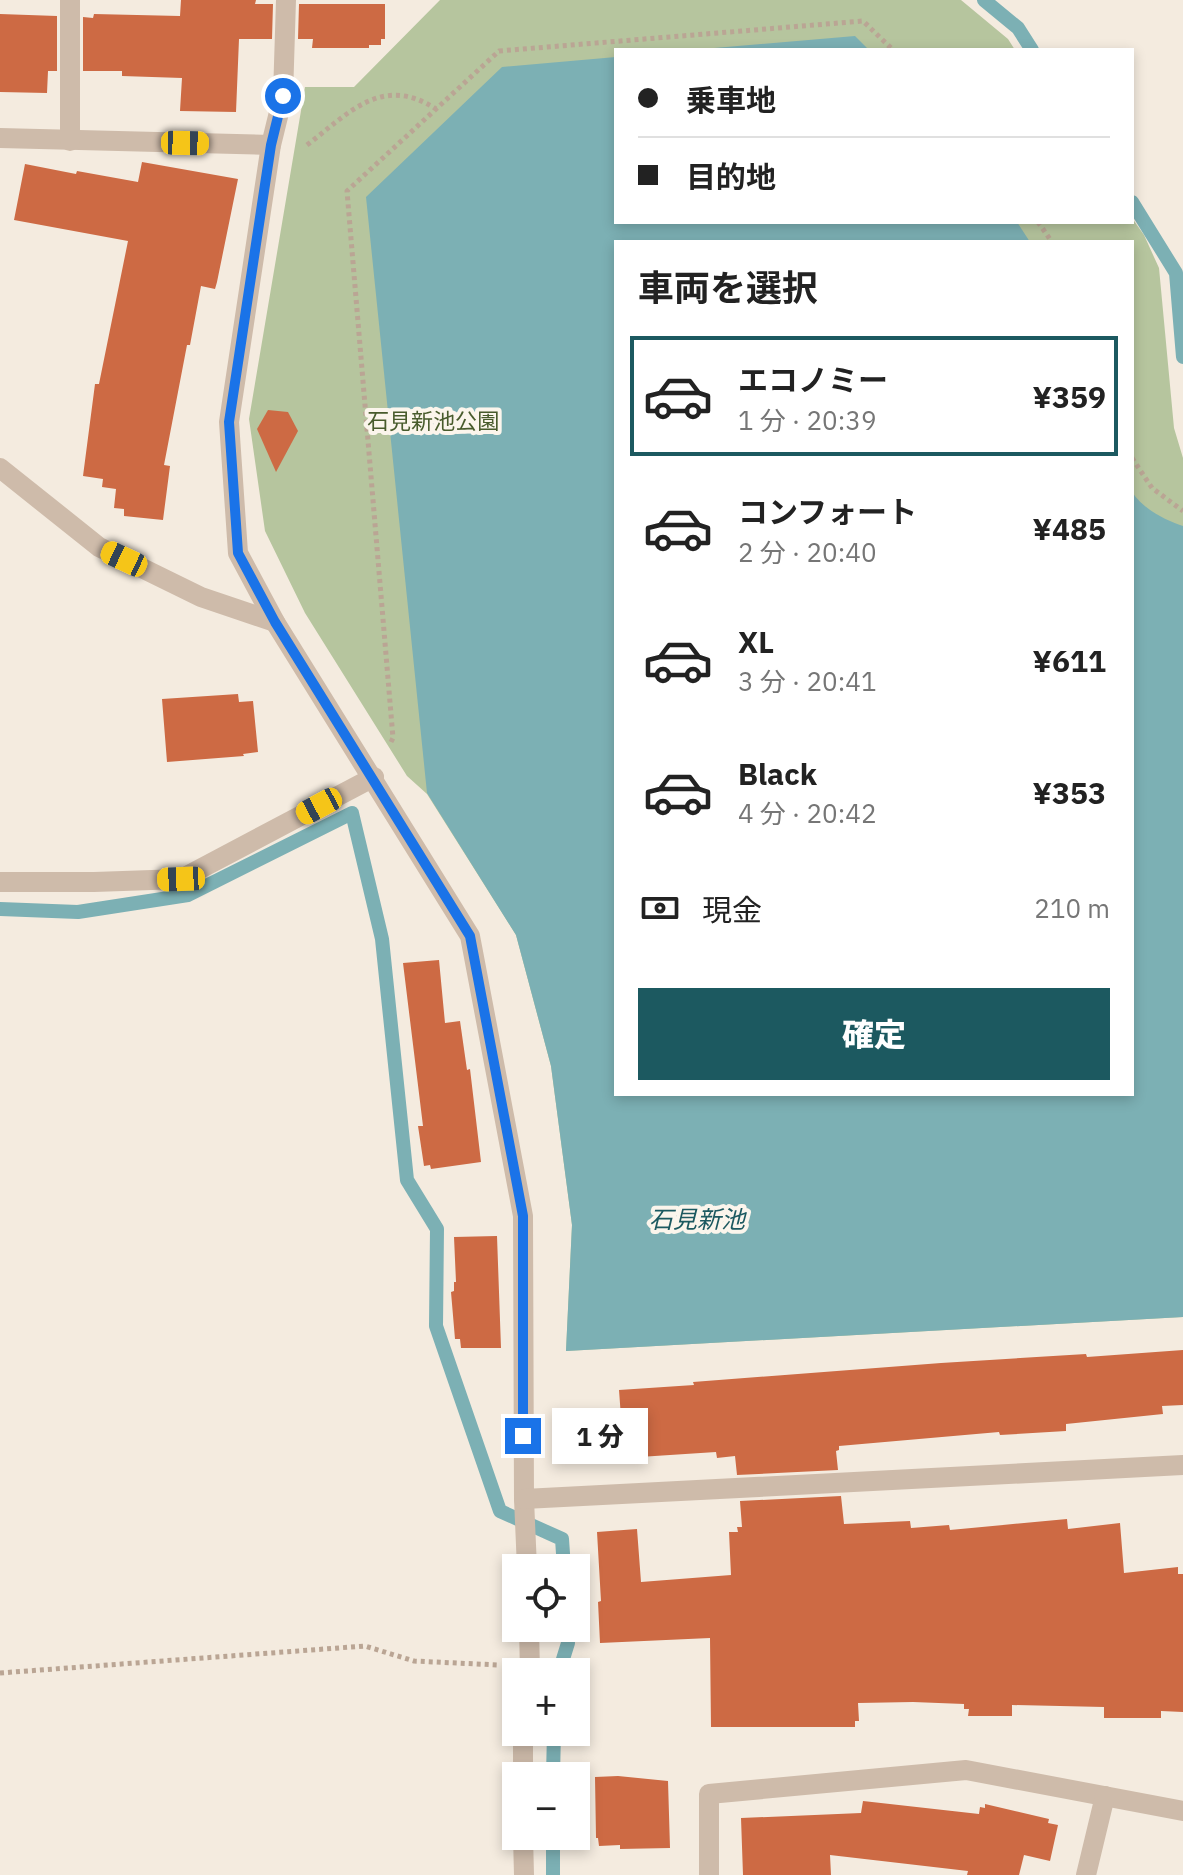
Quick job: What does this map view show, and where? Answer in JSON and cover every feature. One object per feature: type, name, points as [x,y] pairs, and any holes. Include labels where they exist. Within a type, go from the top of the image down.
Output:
[{"type":"street","points":[[70,0],[70,141]]},
{"type":"street","points":[[286,0],[283,96],[271,145],[229,422],[238,553],[275,622],[470,936],[523,1216],[526,1554]]},
{"type":"street","points":[[0,138],[271,145]]},
{"type":"street","points":[[0,468],[99,547],[201,597],[275,622]]},
{"type":"street","points":[[0,882],[181,879],[374,777]]},
{"type":"street","points":[[524,1499],[1183,1465]]},
{"type":"street","points":[[709,1875],[709,1794],[966,1770],[1183,1811]]},
{"type":"street","points":[[1086,1875],[1105,1796]]},
{"type":"street","points":[[523,1850],[524,1875]]},
{"type":"path","points":[[374,777],[393,738],[347,191],[499,51],[863,21],[891,48]]},
{"type":"path","points":[[271,145],[305,147],[363,102],[388,94],[423,100],[436,109]]},
{"type":"path","points":[[1134,461],[1152,488],[1183,511]]},
{"type":"path","points":[[0,1673],[365,1646],[414,1661],[502,1667]]},
{"type":"green space","name":"石見新池","points":[[440,0],[961,0],[1008,39],[1014,48],[614,48],[614,224],[1134,224],[1134,221],[1144,235],[1159,268],[1174,428],[1183,458],[1183,1317],[566,1351],[572,1225],[551,1066],[516,935],[427,794],[407,776],[305,613],[265,531],[249,419],[305,87],[354,87]]},
{"type":"water","points":[[855,36],[867,48],[714,48]]},
{"type":"water","name":"石見新池","points":[[614,57],[614,224],[1018,224],[1029,240],[614,240],[614,1096],[1134,1096],[1134,494],[1155,513],[1183,526],[1183,1317],[566,1351],[572,1225],[551,1066],[516,935],[427,793],[366,197],[502,67]]},
{"type":"building","points":[[181,0],[256,0],[255,4],[273,4],[272,39],[239,39],[236,112],[180,111],[182,78],[122,76],[122,71],[83,71],[83,17],[93,18],[94,14],[180,16]]},
{"type":"building","points":[[299,4],[385,4],[385,39],[381,39],[381,45],[369,45],[369,48],[312,48],[313,39],[298,39]]},
{"type":"building","points":[[0,14],[57,16],[57,71],[48,71],[47,93],[0,92]]},
{"type":"building","points":[[142,162],[238,179],[215,289],[201,286],[190,345],[187,345],[164,465],[170,466],[163,520],[124,516],[124,509],[114,508],[116,489],[102,487],[103,479],[83,476],[95,384],[99,384],[128,241],[14,220],[25,164],[138,182]]},
{"type":"building","points":[[268,410],[288,412],[298,431],[276,472],[257,429]]},
{"type":"building","points":[[238,694],[239,702],[253,701],[258,752],[244,756],[167,762],[162,699]]},
{"type":"building","points":[[439,960],[445,1023],[460,1021],[467,1070],[470,1069],[481,1162],[431,1169],[430,1165],[424,1166],[418,1126],[423,1126],[403,963]]},
{"type":"building","points":[[497,1236],[501,1348],[461,1348],[460,1339],[455,1339],[451,1292],[456,1282],[454,1237]]},
{"type":"building","points":[[1183,1350],[1183,1405],[1162,1406],[1163,1414],[1066,1424],[1066,1431],[1000,1435],[999,1432],[839,1446],[836,1451],[838,1470],[737,1475],[735,1456],[717,1458],[716,1452],[624,1458],[619,1390],[941,1363]]},
{"type":"building","points":[[841,1496],[844,1524],[910,1521],[911,1528],[949,1525],[950,1530],[1067,1519],[1068,1529],[1120,1523],[1124,1573],[1178,1567],[1178,1574],[1183,1574],[1183,1712],[1161,1711],[1161,1718],[1104,1718],[1104,1707],[1012,1705],[1012,1716],[968,1716],[969,1709],[964,1709],[964,1704],[858,1703],[859,1721],[855,1721],[855,1727],[711,1727],[710,1638],[600,1643],[597,1532],[637,1529],[641,1582],[731,1575],[729,1532],[738,1532],[737,1527],[742,1527],[740,1501]]},
{"type":"building","points":[[595,1777],[668,1781],[670,1848],[620,1849],[620,1845],[599,1846],[596,1838]]},
{"type":"building","points":[[863,1801],[979,1814],[980,1807],[985,1808],[985,1804],[1049,1819],[1048,1823],[1058,1825],[1050,1861],[1024,1855],[1019,1875],[967,1875],[968,1871],[830,1855],[831,1875],[743,1875],[741,1818],[861,1813]]},
{"type":"waterway","points":[[984,0],[1018,28],[1031,48]]},
{"type":"waterway","points":[[1134,205],[1176,273],[1183,357]]},
{"type":"waterway","points":[[0,909],[78,912],[188,895],[352,813],[382,939],[407,1180],[437,1229],[436,1326],[500,1511],[562,1539],[563,1554]]},
{"type":"waterway","points":[[563,1658],[568,1642]]},
{"type":"waterway","points":[[553,1762],[554,1746]]},
{"type":"waterway","points":[[553,1850],[553,1875]]},
{"type":"route","points":[[283,96],[271,145],[229,422],[238,553],[275,622],[470,936],[523,1216],[523,1436]]},
{"type":"park label","name":"石見新池公園","points":[[433,420]]}]
